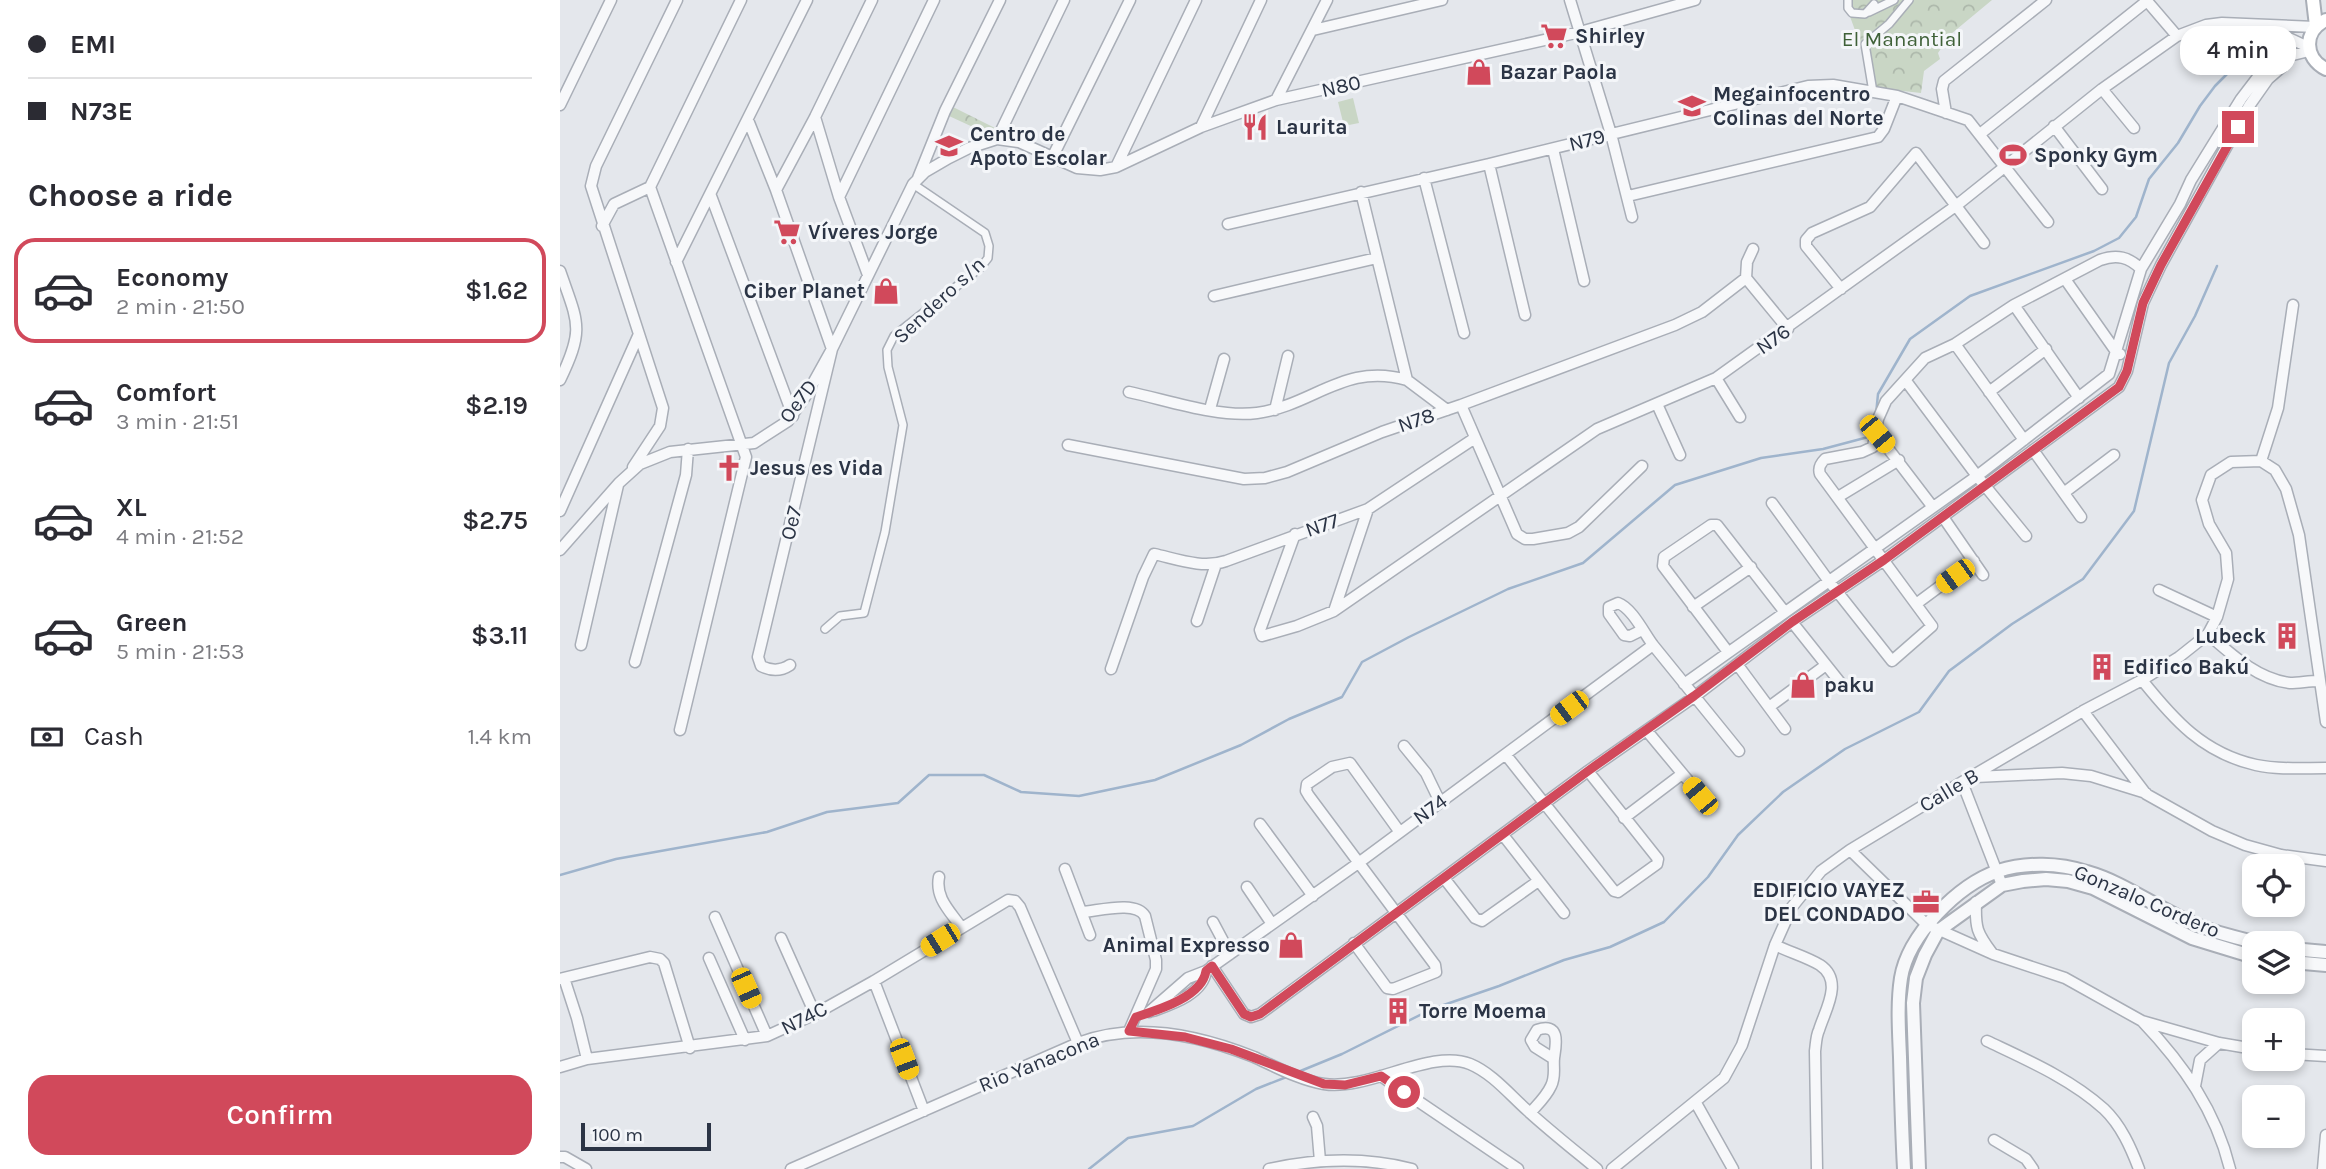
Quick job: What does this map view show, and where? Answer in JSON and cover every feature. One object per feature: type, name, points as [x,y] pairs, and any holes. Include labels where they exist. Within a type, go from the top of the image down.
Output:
[{"type":"main road","points":[[2313,0],[2319,24],[2309,37],[2309,49],[2314,61],[2326,68]]},
{"type":"main road","points":[[2318,0],[2326,7]]},
{"type":"street","points":[[560,105],[611,0]]},
{"type":"street","points":[[631,471],[660,426],[663,408],[602,226],[593,196],[592,177],[677,0]]},
{"type":"street","points":[[602,226],[614,204],[650,187],[741,0]]},
{"type":"street","points":[[676,262],[807,0]]},
{"type":"street","points":[[776,190],[872,0]]},
{"type":"street","points":[[839,197],[934,0]]},
{"type":"street","name":"Oe7D","points":[[560,550],[631,471],[670,452],[754,443],[793,416],[832,349],[1000,0]]},
{"type":"street","points":[[915,181],[969,148],[997,139],[1064,0]]},
{"type":"street","points":[[1053,156],[1130,0]]},
{"type":"street","points":[[1116,167],[1196,0]]},
{"type":"street","points":[[1201,127],[1261,0]]},
{"type":"street","points":[[1276,100],[1327,0]]},
{"type":"street","points":[[1313,30],[1442,0]]},
{"type":"street","points":[[1570,0],[1611,134],[1632,216]]},
{"type":"street","name":"N80","points":[[997,139],[1019,142],[1077,167],[1090,170],[1116,167],[1201,127],[1276,100],[1580,32],[1695,0]]},
{"type":"street","points":[[1848,0],[1848,8],[1852,13],[1865,14],[1894,0]]},
{"type":"street","points":[[1873,92],[1865,44],[1889,24],[1909,0]]},
{"type":"street","points":[[1946,113],[1942,89],[1944,81],[2046,0]]},
{"type":"street","points":[[1980,134],[2147,1],[2177,36]]},
{"type":"street","points":[[1865,14],[1874,4]]},
{"type":"street","name":"N76","points":[[1295,534],[1260,630],[1261,634],[1266,636],[1334,611],[1597,429],[1716,378],[1788,329],[1957,205],[2102,89],[2177,36],[2206,25],[2222,23],[2319,24]]},
{"type":"street","name":"N76","points":[[2260,25],[2309,49]]},
{"type":"street","points":[[1209,969],[1244,1014],[1251,1017],[1260,1014],[1792,622],[1884,560],[2119,387],[2127,371],[2143,303],[2205,187],[2245,103],[2267,65],[2309,49]]},
{"type":"street","name":"N79","points":[[1228,224],[1818,85],[1896,96],[1968,120],[2048,222]]},
{"type":"street","points":[[2102,89],[2134,128]]},
{"type":"street","points":[[1628,196],[1878,137],[1884,129],[1896,96]]},
{"type":"street","points":[[1684,684],[1977,476],[2109,373],[2141,269],[2180,204],[2191,180],[2245,103]]},
{"type":"street","points":[[815,117],[839,197],[868,275]]},
{"type":"street","points":[[748,120],[776,190],[832,349]]},
{"type":"street","points":[[2054,127],[2102,189]]},
{"type":"street","points":[[1553,149],[1584,281]]},
{"type":"street","points":[[1841,289],[1806,246],[1806,240],[1812,233],[1870,207],[1916,153],[1984,243]]},
{"type":"street","points":[[1489,164],[1525,315]]},
{"type":"street","points":[[1424,178],[1464,333]]},
{"type":"street","points":[[2191,180],[2205,187]]},
{"type":"street","name":"Sendero s/n","points":[[825,629],[840,615],[864,613],[885,532],[903,425],[888,368],[887,350],[894,336],[932,308],[988,258],[989,246],[985,233],[915,181]]},
{"type":"street","points":[[650,187],[742,445],[746,464],[680,730]]},
{"type":"street","points":[[1361,192],[1407,380]]},
{"type":"street","points":[[711,195],[793,416]]},
{"type":"street","points":[[2182,195],[2195,202]]},
{"type":"street","points":[[1754,249],[1747,262],[1746,278],[1788,329]]},
{"type":"street","points":[[1772,503],[1836,591],[1892,661],[1931,626],[1818,470],[1825,459],[1870,449],[1886,401],[1925,358],[1955,344],[2014,305],[2100,260],[2113,256],[2124,257],[2141,269]]},
{"type":"street","points":[[1214,296],[1377,258]]},
{"type":"street","points":[[560,271],[577,326],[574,351],[560,380]]},
{"type":"street","name":"N78","points":[[1068,444],[1244,479],[1265,478],[1287,472],[1382,432],[1461,405],[1690,318],[1746,278]]},
{"type":"street","points":[[2065,279],[2117,353],[2130,356]]},
{"type":"street","points":[[2014,305],[2079,398]]},
{"type":"street","points":[[2293,305],[2278,408],[2261,461],[2275,470],[2286,489],[2299,534],[2326,722]]},
{"type":"street","points":[[560,511],[639,334]]},
{"type":"street","points":[[1955,344],[2024,440]]},
{"type":"street","name":"Oe7","points":[[790,665],[779,669],[766,669],[761,666],[758,657],[832,349]]},
{"type":"street","points":[[1989,392],[2046,349]]},
{"type":"street","points":[[1275,410],[1288,356]]},
{"type":"street","points":[[1210,410],[1224,359]]},
{"type":"street","points":[[1129,392],[1236,413],[1275,410],[1354,377],[1378,374],[1407,380],[1447,410]]},
{"type":"street","points":[[1716,378],[1740,417]]},
{"type":"street","points":[[1906,381],[2026,536]]},
{"type":"street","points":[[1657,404],[1680,455]]},
{"type":"street","points":[[1461,405],[1520,537],[1525,539],[1553,537],[1580,527],[1642,466]]},
{"type":"street","points":[[1877,434],[1932,506]]},
{"type":"street","name":"N77","points":[[1111,669],[1154,554],[1200,564],[1216,564],[1368,509],[1475,438]]},
{"type":"street","points":[[635,662],[686,475],[688,449]]},
{"type":"street","points":[[2033,450],[2081,517]]},
{"type":"street","points":[[2065,492],[2114,455]]},
{"type":"street","points":[[1838,497],[1899,460]]},
{"type":"street","name":"Calle B","points":[[1612,1169],[1724,1078],[1742,1045],[1775,945],[1792,907],[1821,871],[1850,850],[1966,780],[2083,711],[2142,680],[2179,657],[2207,634],[2217,617],[2228,579],[2226,553],[2209,524],[2202,500],[2206,485],[2211,475],[2231,462],[2261,461]]},
{"type":"street","points":[[581,645],[619,483]]},
{"type":"street","points":[[1334,611],[1368,509]]},
{"type":"street","points":[[1943,516],[1983,575]]},
{"type":"street","points":[[1728,652],[1663,566],[1664,557],[1711,525],[1720,526],[1784,611]]},
{"type":"street","points":[[1916,604],[1974,561]]},
{"type":"street","points":[[1196,621],[1216,564]]},
{"type":"street","points":[[1693,607],[1751,566]]},
{"type":"street","points":[[2160,590],[2217,617]]},
{"type":"street","points":[[1792,622],[1843,686]]},
{"type":"street","points":[[1643,630],[1739,751]]},
{"type":"street","points":[[2207,634],[2240,662],[2264,675],[2289,682],[2318,681]]},
{"type":"street","name":"N74","points":[[1136,1017],[1169,1005],[1192,992],[1204,981],[1209,969],[1357,864],[1653,645]]},
{"type":"street","points":[[1737,664],[1785,729]]},
{"type":"street","points":[[1769,707],[1826,665]]},
{"type":"street","points":[[2142,680],[2174,720],[2203,742],[2235,758],[2280,768],[2326,768]]},
{"type":"street","points":[[2083,711],[2146,794]]},
{"type":"street","points":[[1647,731],[1700,796]]},
{"type":"street","points":[[1405,746],[1426,773],[1440,802]]},
{"type":"street","points":[[1506,755],[1614,891],[1620,891],[1657,864],[1658,859],[1588,771]]},
{"type":"street","points":[[2107,781],[2121,762]]},
{"type":"street","points":[[1354,943],[1387,988],[1397,988],[1434,974],[1436,970],[1435,965],[1357,864],[1309,796],[1307,785],[1332,767],[1350,763],[1399,831]]},
{"type":"street","points":[[2002,885],[1966,780],[2062,773],[2091,776],[2146,794],[2212,831],[2245,845],[2281,855],[2326,861]]},
{"type":"street","points":[[1624,818],[1682,774]]},
{"type":"street","points":[[1260,824],[1313,896]]},
{"type":"street","points":[[1503,835],[1563,913]]},
{"type":"street","points":[[1850,850],[1926,923],[1938,931],[1993,954],[2065,978],[2142,1021],[2242,1047]]},
{"type":"street","name":"Gonzalo Cordero","points":[[1904,1169],[1898,1004],[1901,975],[1926,923],[1966,888],[1997,872],[2045,865],[2068,867],[2090,873],[2196,925],[2242,938]]},
{"type":"street","points":[[1065,869],[1090,934]]},
{"type":"street","points":[[939,877],[937,890],[961,927]]},
{"type":"street","points":[[1444,878],[1475,918],[1485,920],[1537,882]]},
{"type":"street","name":"Gonzalo Cordero","points":[[1919,1169],[1913,1003],[1916,978],[1938,931],[1976,902],[2002,885],[2046,879],[2068,881],[2093,888],[2192,938],[2242,953]]},
{"type":"street","points":[[1247,887],[1272,924]]},
{"type":"street","name":"N74C","points":[[560,1067],[587,1059],[690,1048],[767,1036],[815,1014],[874,981],[1005,900],[1012,900],[1020,907],[1078,1043]]},
{"type":"street","points":[[1976,902],[1975,926],[1978,935],[1993,954]]},
{"type":"street","points":[[1082,912],[1135,907],[1146,916],[1156,969],[1129,1031]]},
{"type":"street","points":[[715,917],[767,1036]]},
{"type":"street","points":[[1213,922],[1230,954]]},
{"type":"street","points":[[781,938],[815,1014]]},
{"type":"street","points":[[1775,945],[1819,964],[1827,971],[1832,986],[1832,994],[1817,1033],[1815,1051],[1817,1169]]},
{"type":"street","points":[[2305,950],[2326,952]]},
{"type":"street","points":[[587,1059],[577,1018],[562,979],[650,957],[656,957],[664,963],[690,1048]]},
{"type":"street","points":[[709,958],[745,1040]]},
{"type":"street","points":[[2305,963],[2326,965]]},
{"type":"street","points":[[874,981],[924,1111]]},
{"type":"street","points":[[2142,1021],[2172,1052],[2196,1086],[2212,1118],[2231,1169]]},
{"type":"street","name":"Rio Yanacona","points":[[791,1169],[1078,1043],[1099,1035],[1129,1031],[1185,1037],[1247,1054],[1324,1084],[1345,1085],[1446,1060],[1467,1062],[1488,1075],[1597,1169]]},
{"type":"street","points":[[1987,1041],[2051,1071],[2105,1110],[2129,1143],[2139,1169]]},
{"type":"street","points":[[2196,1086],[2200,1060],[2219,1043]]},
{"type":"street","points":[[2305,1055],[2326,1056]]},
{"type":"street","points":[[1530,1113],[1551,1086],[1554,1059]]},
{"type":"street","points":[[1381,1076],[1518,1169]]},
{"type":"street","points":[[1696,1103],[1733,1169]]},
{"type":"street","points":[[1313,1116],[1317,1126],[1320,1161]]},
{"type":"street","points":[[2323,1169],[2326,1135]]},
{"type":"street","points":[[1994,1140],[2026,1159],[2032,1169]]},
{"type":"street","points":[[560,1157],[586,1169]]},
{"type":"street","points":[[1269,1169],[1320,1161],[1369,1162],[1412,1169]]},
{"type":"green space","name":"El Manantial","points":[[1844,0],[1992,0],[1951,34],[1938,53],[1940,59],[1924,71],[1921,93],[1876,88]]},
{"type":"green space","points":[[1353,98],[1359,123],[1344,126],[1338,102]]},
{"type":"green space","points":[[953,107],[995,128],[986,133],[949,116]]},
{"type":"green space","points":[[1924,936],[1932,939],[1914,975],[1917,1169],[1910,1169],[1903,1003],[1906,978]]},
{"type":"waterway","points":[[1876,414],[1878,394],[1910,339],[1970,296],[2094,251],[2119,238],[2136,217],[2149,179],[2178,143],[2200,106],[2233,68],[2257,52]]},
{"type":"waterway","points":[[1298,1072],[1342,1054],[1432,1009],[1564,960],[1610,947],[1664,922],[1708,877],[1738,835],[1783,792],[1845,749],[1919,712],[1949,671],[2012,624],[2083,579],[2134,511],[2169,363],[2195,316],[2217,266]]},
{"type":"waterway","points":[[560,875],[616,859],[767,832],[827,812],[898,803],[929,775],[984,775],[1021,792],[1079,796],[1155,780],[1241,745],[1289,719],[1342,697],[1362,662],[1409,637],[1508,589],[1583,563],[1675,485],[1761,458],[1823,449],[1872,436]]},
{"type":"waterway","points":[[1089,1169],[1128,1138],[1193,1126],[1256,1089],[1289,1076]]},
{"type":"place","name":"Shirley","points":[[1554,36]]},
{"type":"place","name":"Bazar Paola","points":[[1479,72]]},
{"type":"place","name":"Megainfocentro Colinas del Norte","points":[[1692,106]]},
{"type":"place","name":"Laurita","points":[[1255,127]]},
{"type":"place","name":"Centro de Apoto Escolar","points":[[949,146]]},
{"type":"place","name":"Sponky Gym","points":[[2013,155]]},
{"type":"place","name":"Víveres Jorge","points":[[787,232]]},
{"type":"place","name":"Ciber Planet","points":[[886,291]]},
{"type":"place","name":"Jesus es Vida","points":[[729,468]]},
{"type":"place","name":"Lubeck","points":[[2287,636]]},
{"type":"place","name":"Edifico Bakú","points":[[2102,667]]},
{"type":"place","name":"paku","points":[[1803,685]]},
{"type":"place","name":"EDIFICIO VAYEZ DEL CONDADO","points":[[1926,902]]},
{"type":"place","name":"Animal Expresso","points":[[1291,945]]},
{"type":"place","name":"Torre Moema","points":[[1398,1011]]},
{"type":"route","points":[[1404,1092],[1381,1076],[1338,1086],[1324,1084],[1231,1049],[1185,1037],[1129,1031],[1136,1017],[1169,1005],[1192,992],[1204,981],[1206,971],[1212,966],[1244,1014],[1251,1017],[1260,1014],[1792,622],[1884,560],[2119,387],[2127,371],[2143,303],[2195,202],[2238,127]]}]
